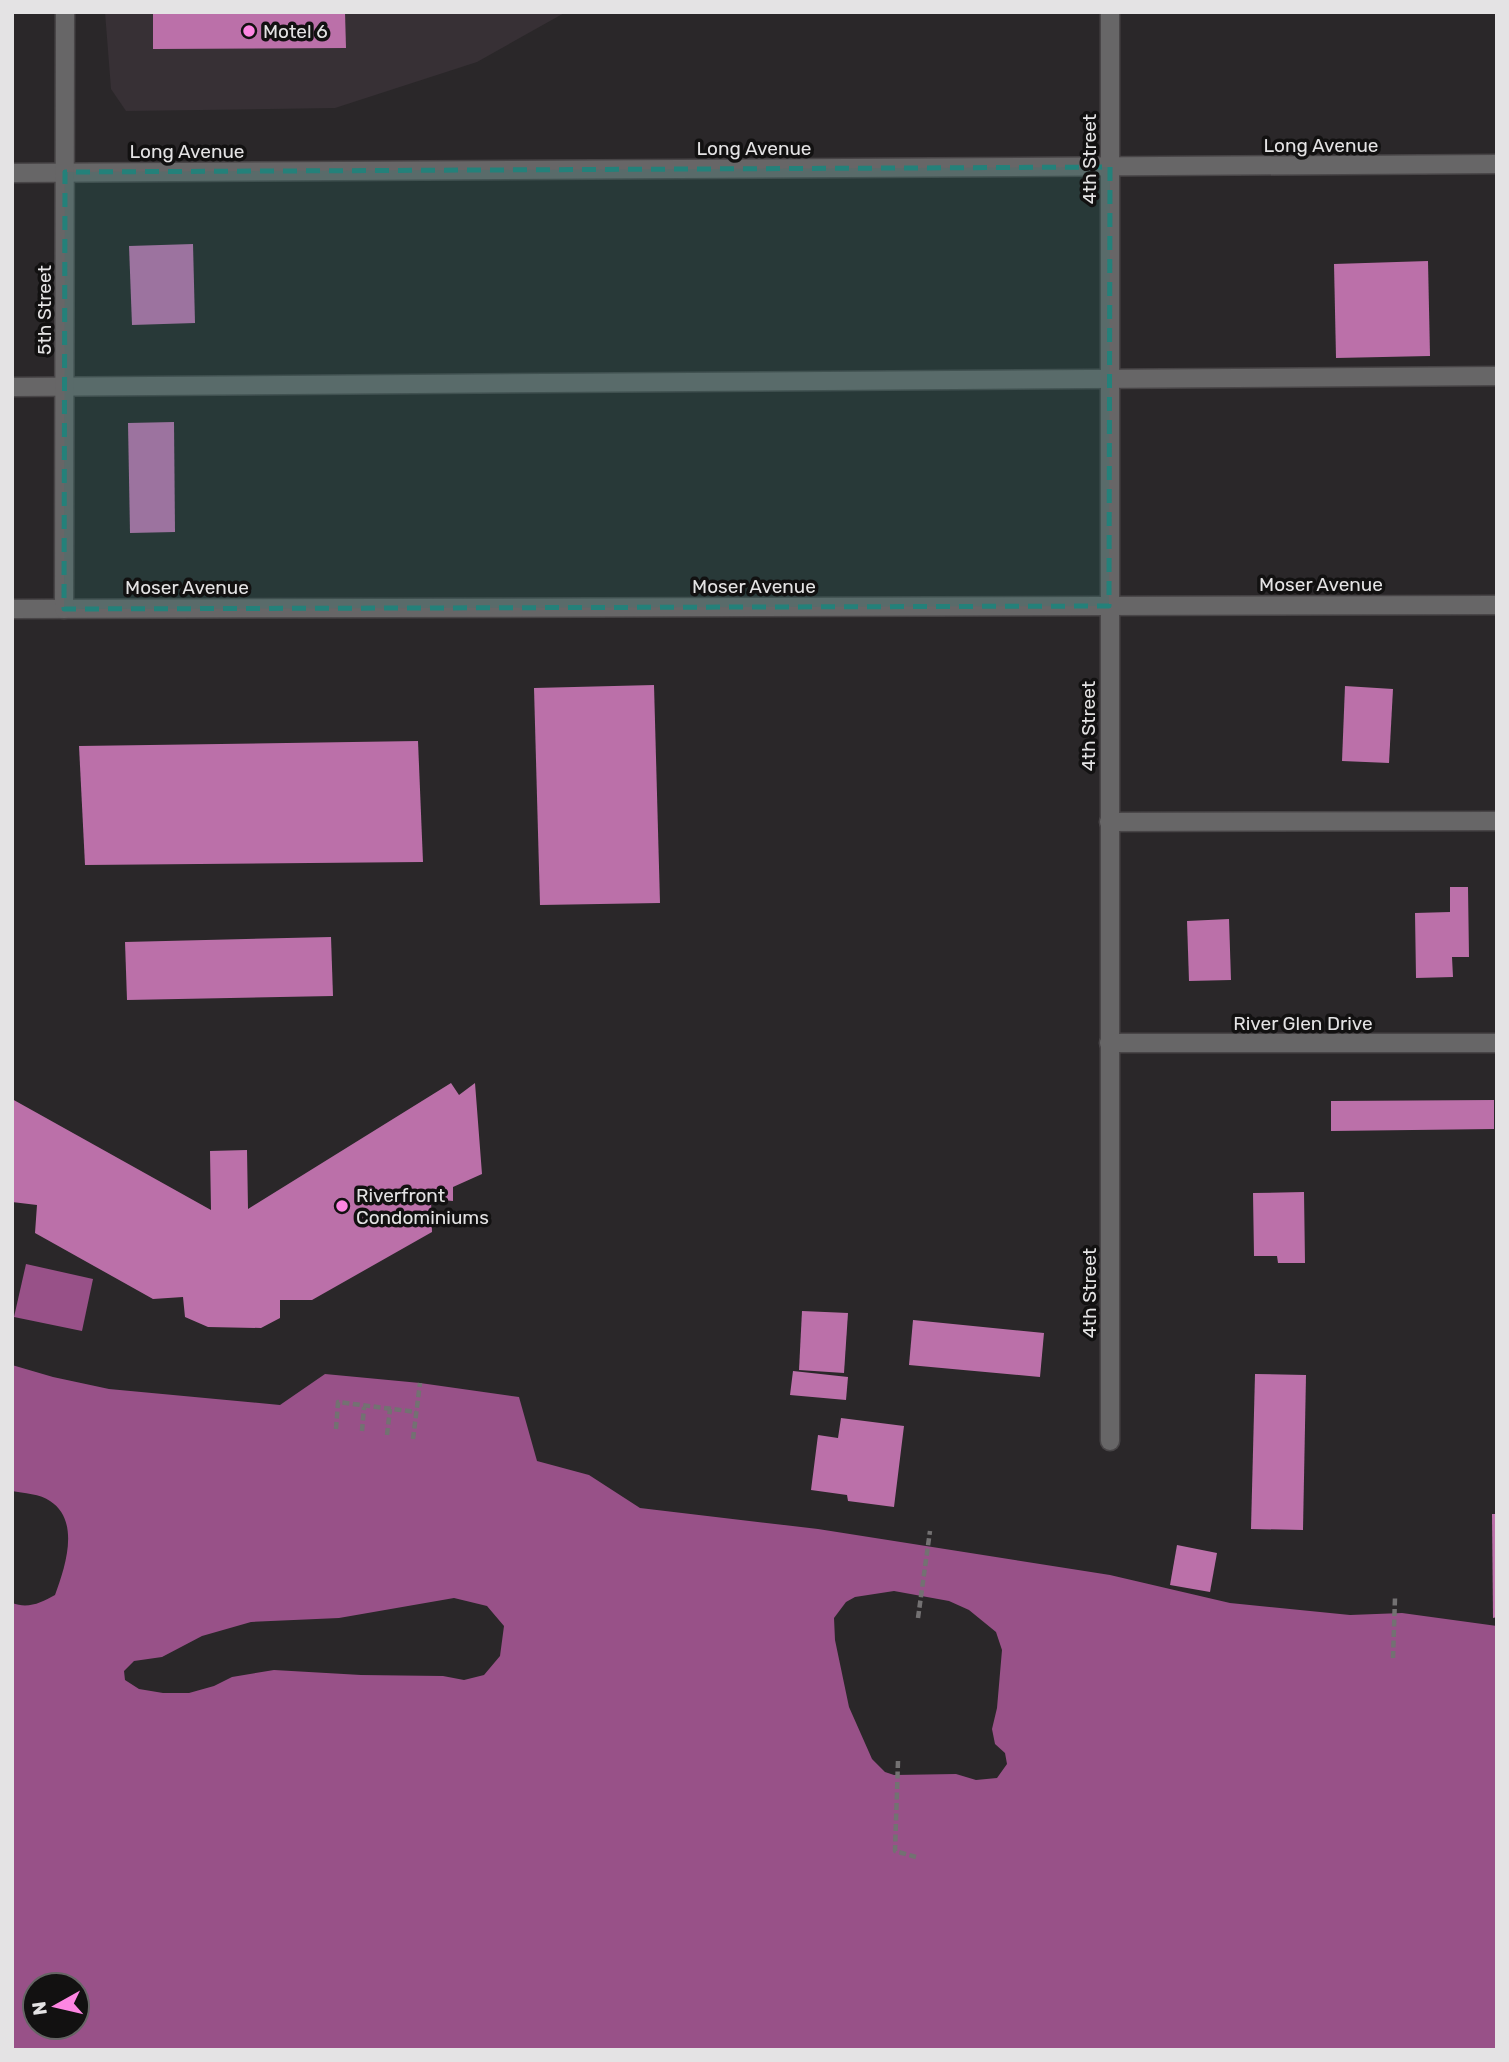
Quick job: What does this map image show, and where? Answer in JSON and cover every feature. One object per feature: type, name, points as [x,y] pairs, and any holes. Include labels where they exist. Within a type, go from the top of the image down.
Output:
[{"type":"street","name":"5th Street","points":[[64,608],[65,12]]},
{"type":"street","name":"4th Street","points":[[1110,12],[1110,1441]]},
{"type":"street","name":"Long Avenue","points":[[12,173],[1497,164]]},
{"type":"street","points":[[12,387],[1497,376]]},
{"type":"street","name":"Moser Avenue","points":[[12,609],[1497,605]]},
{"type":"street","points":[[1109,822],[1497,821]]},
{"type":"street","name":"River Glen Drive","points":[[1109,1043],[1497,1043]]},
{"type":"path","points":[[413,1439],[420,1383]]},
{"type":"path","points":[[336,1429],[338,1402],[416,1412]]},
{"type":"path","points":[[362,1430],[364,1407]]},
{"type":"path","points":[[387,1435],[390,1409]]},
{"type":"path","points":[[918,1618],[930,1531]]},
{"type":"path","points":[[1393,1658],[1395,1598]]},
{"type":"path","points":[[898,1760],[895,1851],[916,1857]]},
{"type":"highlighted area","points":[[1110,167],[1109,606],[64,609],[65,172]]},
{"type":"shaded area","points":[[105,12],[566,12],[477,62],[335,108],[126,111],[111,89]]},
{"type":"shaded area","points":[[26,1264],[93,1279],[82,1331],[14,1317]]},
{"type":"shaded area","points":[[12,1365],[109,1389],[280,1405],[325,1374],[420,1383],[519,1397],[537,1461],[589,1475],[640,1508],[818,1529],[1110,1575],[1230,1603],[1350,1615],[1402,1613],[1497,1626],[1497,2050],[12,2050],[12,1603],[34,1604],[55,1595],[68,1545],[68,1532],[60,1510],[50,1501],[32,1494],[12,1491]],"holes":[[[894,1591],[949,1601],[969,1610],[996,1632],[1002,1650],[997,1708],[992,1729],[995,1744],[1005,1753],[1007,1764],[997,1778],[976,1780],[956,1774],[894,1775],[885,1772],[872,1759],[849,1707],[835,1640],[834,1618],[846,1602],[855,1597]],[[454,1598],[487,1606],[504,1626],[500,1656],[484,1675],[464,1680],[443,1676],[274,1670],[232,1677],[214,1686],[189,1693],[139,1689],[125,1680],[124,1671],[134,1661],[162,1657],[202,1636],[251,1622],[339,1618]]]},
{"type":"building","name":"Motel 6","points":[[153,12],[345,12],[346,48],[153,49]]},
{"type":"building","points":[[193,244],[195,323],[132,325],[129,246]]},
{"type":"building","points":[[1428,261],[1430,356],[1336,358],[1334,264]]},
{"type":"building","points":[[174,422],[175,532],[130,533],[128,423]]},
{"type":"building","points":[[654,685],[660,903],[540,905],[534,688]]},
{"type":"building","points":[[1345,686],[1393,689],[1389,763],[1342,761]]},
{"type":"building","points":[[418,741],[423,862],[85,865],[79,746]]},
{"type":"building","points":[[1450,887],[1468,887],[1469,957],[1452,957],[1453,977],[1416,978],[1415,913],[1450,912]]},
{"type":"building","points":[[1229,919],[1231,980],[1189,981],[1187,921]]},
{"type":"building","points":[[331,937],[333,996],[127,1000],[125,942]]},
{"type":"building","name":"Riverfront Condominiums","points":[[451,1083],[459,1095],[475,1083],[482,1174],[453,1187],[453,1201],[431,1199],[432,1232],[312,1300],[280,1300],[280,1318],[261,1328],[208,1327],[185,1317],[183,1297],[153,1299],[35,1233],[37,1205],[12,1202],[12,1099],[211,1210],[210,1151],[247,1150],[248,1209]]},
{"type":"building","points":[[1494,1100],[1494,1129],[1331,1131],[1331,1101]]},
{"type":"building","points":[[1304,1192],[1305,1263],[1278,1263],[1277,1256],[1254,1256],[1253,1193]]},
{"type":"building","points":[[802,1311],[848,1313],[844,1373],[799,1370]]},
{"type":"building","points":[[913,1320],[1044,1333],[1040,1377],[909,1365]]},
{"type":"building","points":[[793,1371],[848,1377],[846,1400],[790,1395]]},
{"type":"building","points":[[1255,1374],[1306,1375],[1303,1530],[1251,1529]]},
{"type":"building","points":[[841,1418],[904,1426],[894,1507],[848,1501],[847,1495],[811,1490],[818,1435],[838,1438]]},
{"type":"building","points":[[1492,1514],[1497,1514],[1497,1617],[1493,1618]]},
{"type":"building","points":[[1177,1545],[1217,1553],[1210,1592],[1170,1585]]},
{"type":"place","name":"Motel 6","points":[[249,31]]},
{"type":"place","name":"Riverfront Condominiums","points":[[342,1206]]}]
